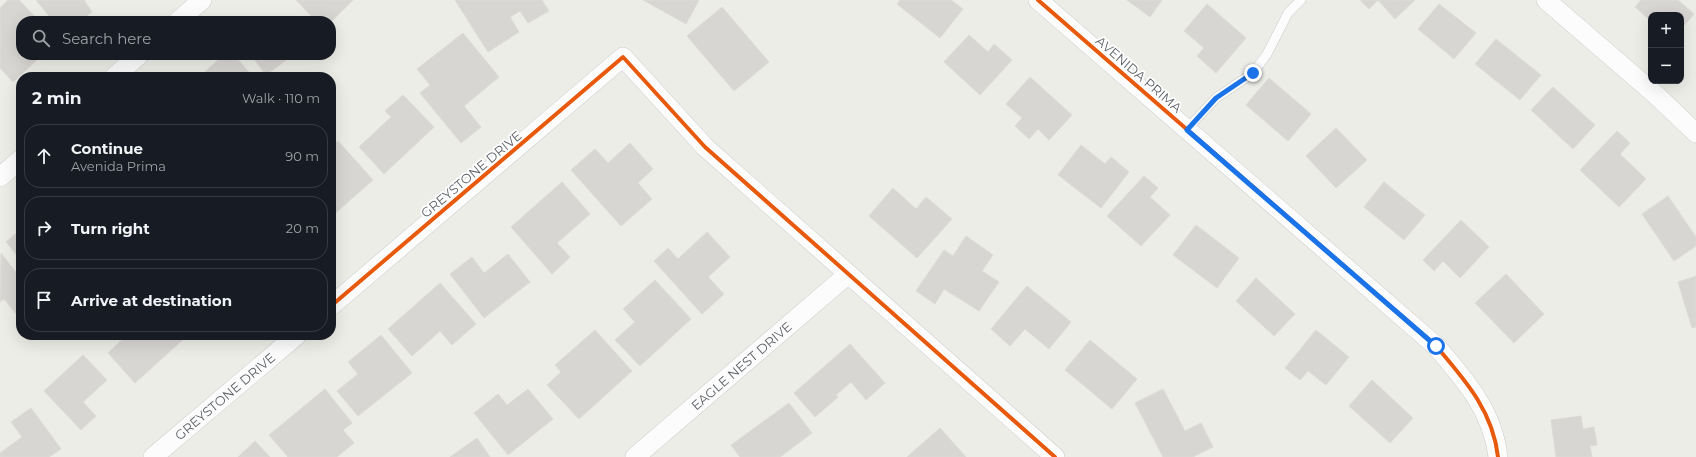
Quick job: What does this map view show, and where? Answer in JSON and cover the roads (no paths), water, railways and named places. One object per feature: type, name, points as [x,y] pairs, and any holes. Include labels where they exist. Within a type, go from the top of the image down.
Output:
[{"type":"street","points":[[184,16],[202,0]]},
{"type":"street","name":"AVENIDA PRIMA","points":[[1038,0],[1436,346],[1470,385],[1487,414],[1497,447],[1498,457]]},
{"type":"street","points":[[1546,0],[1656,95],[1696,133]]},
{"type":"street","name":"GREYSTONE DRIVE","points":[[336,302],[623,57],[705,147],[847,275]]},
{"type":"street","points":[[120,72],[133,60]]},
{"type":"street","points":[[0,178],[16,164]]},
{"type":"street","points":[[847,275],[1055,457]]},
{"type":"street","name":"EAGLE NEST DRIVE","points":[[635,457],[847,275]]},
{"type":"street","name":"GREYSTONE DRIVE","points":[[153,457],[291,340]]},
{"type":"lane","points":[[1187,130],[1216,98],[1253,73],[1267,54],[1288,13],[1301,0]]}]
